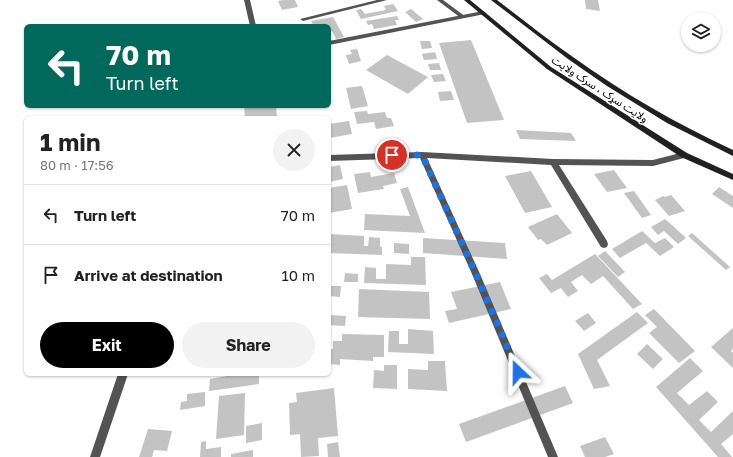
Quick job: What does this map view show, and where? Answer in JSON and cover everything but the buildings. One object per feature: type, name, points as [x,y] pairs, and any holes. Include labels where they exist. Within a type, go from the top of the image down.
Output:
[{"type":"main road","name":"ولایت سړک ، سرک ولایت","points":[[467,0],[548,68],[684,155],[733,176]]},
{"type":"main road","name":"ولایت سړک ، سرک ولایت","points":[[494,0],[570,58],[634,100],[699,137],[733,153]]},
{"type":"street","points":[[247,0],[253,24]]},
{"type":"street","points":[[303,19],[384,0]]},
{"type":"street","points":[[440,0],[463,17]]},
{"type":"street","points":[[331,43],[483,13]]},
{"type":"street","points":[[331,158],[422,155],[553,162],[653,163],[684,155]]},
{"type":"street","points":[[422,155],[476,274],[554,457]]},
{"type":"street","points":[[553,162],[604,244]]},
{"type":"street","points":[[95,457],[122,376]]},
{"type":"route","points":[[392,155],[422,155],[476,274],[518,372]]}]
